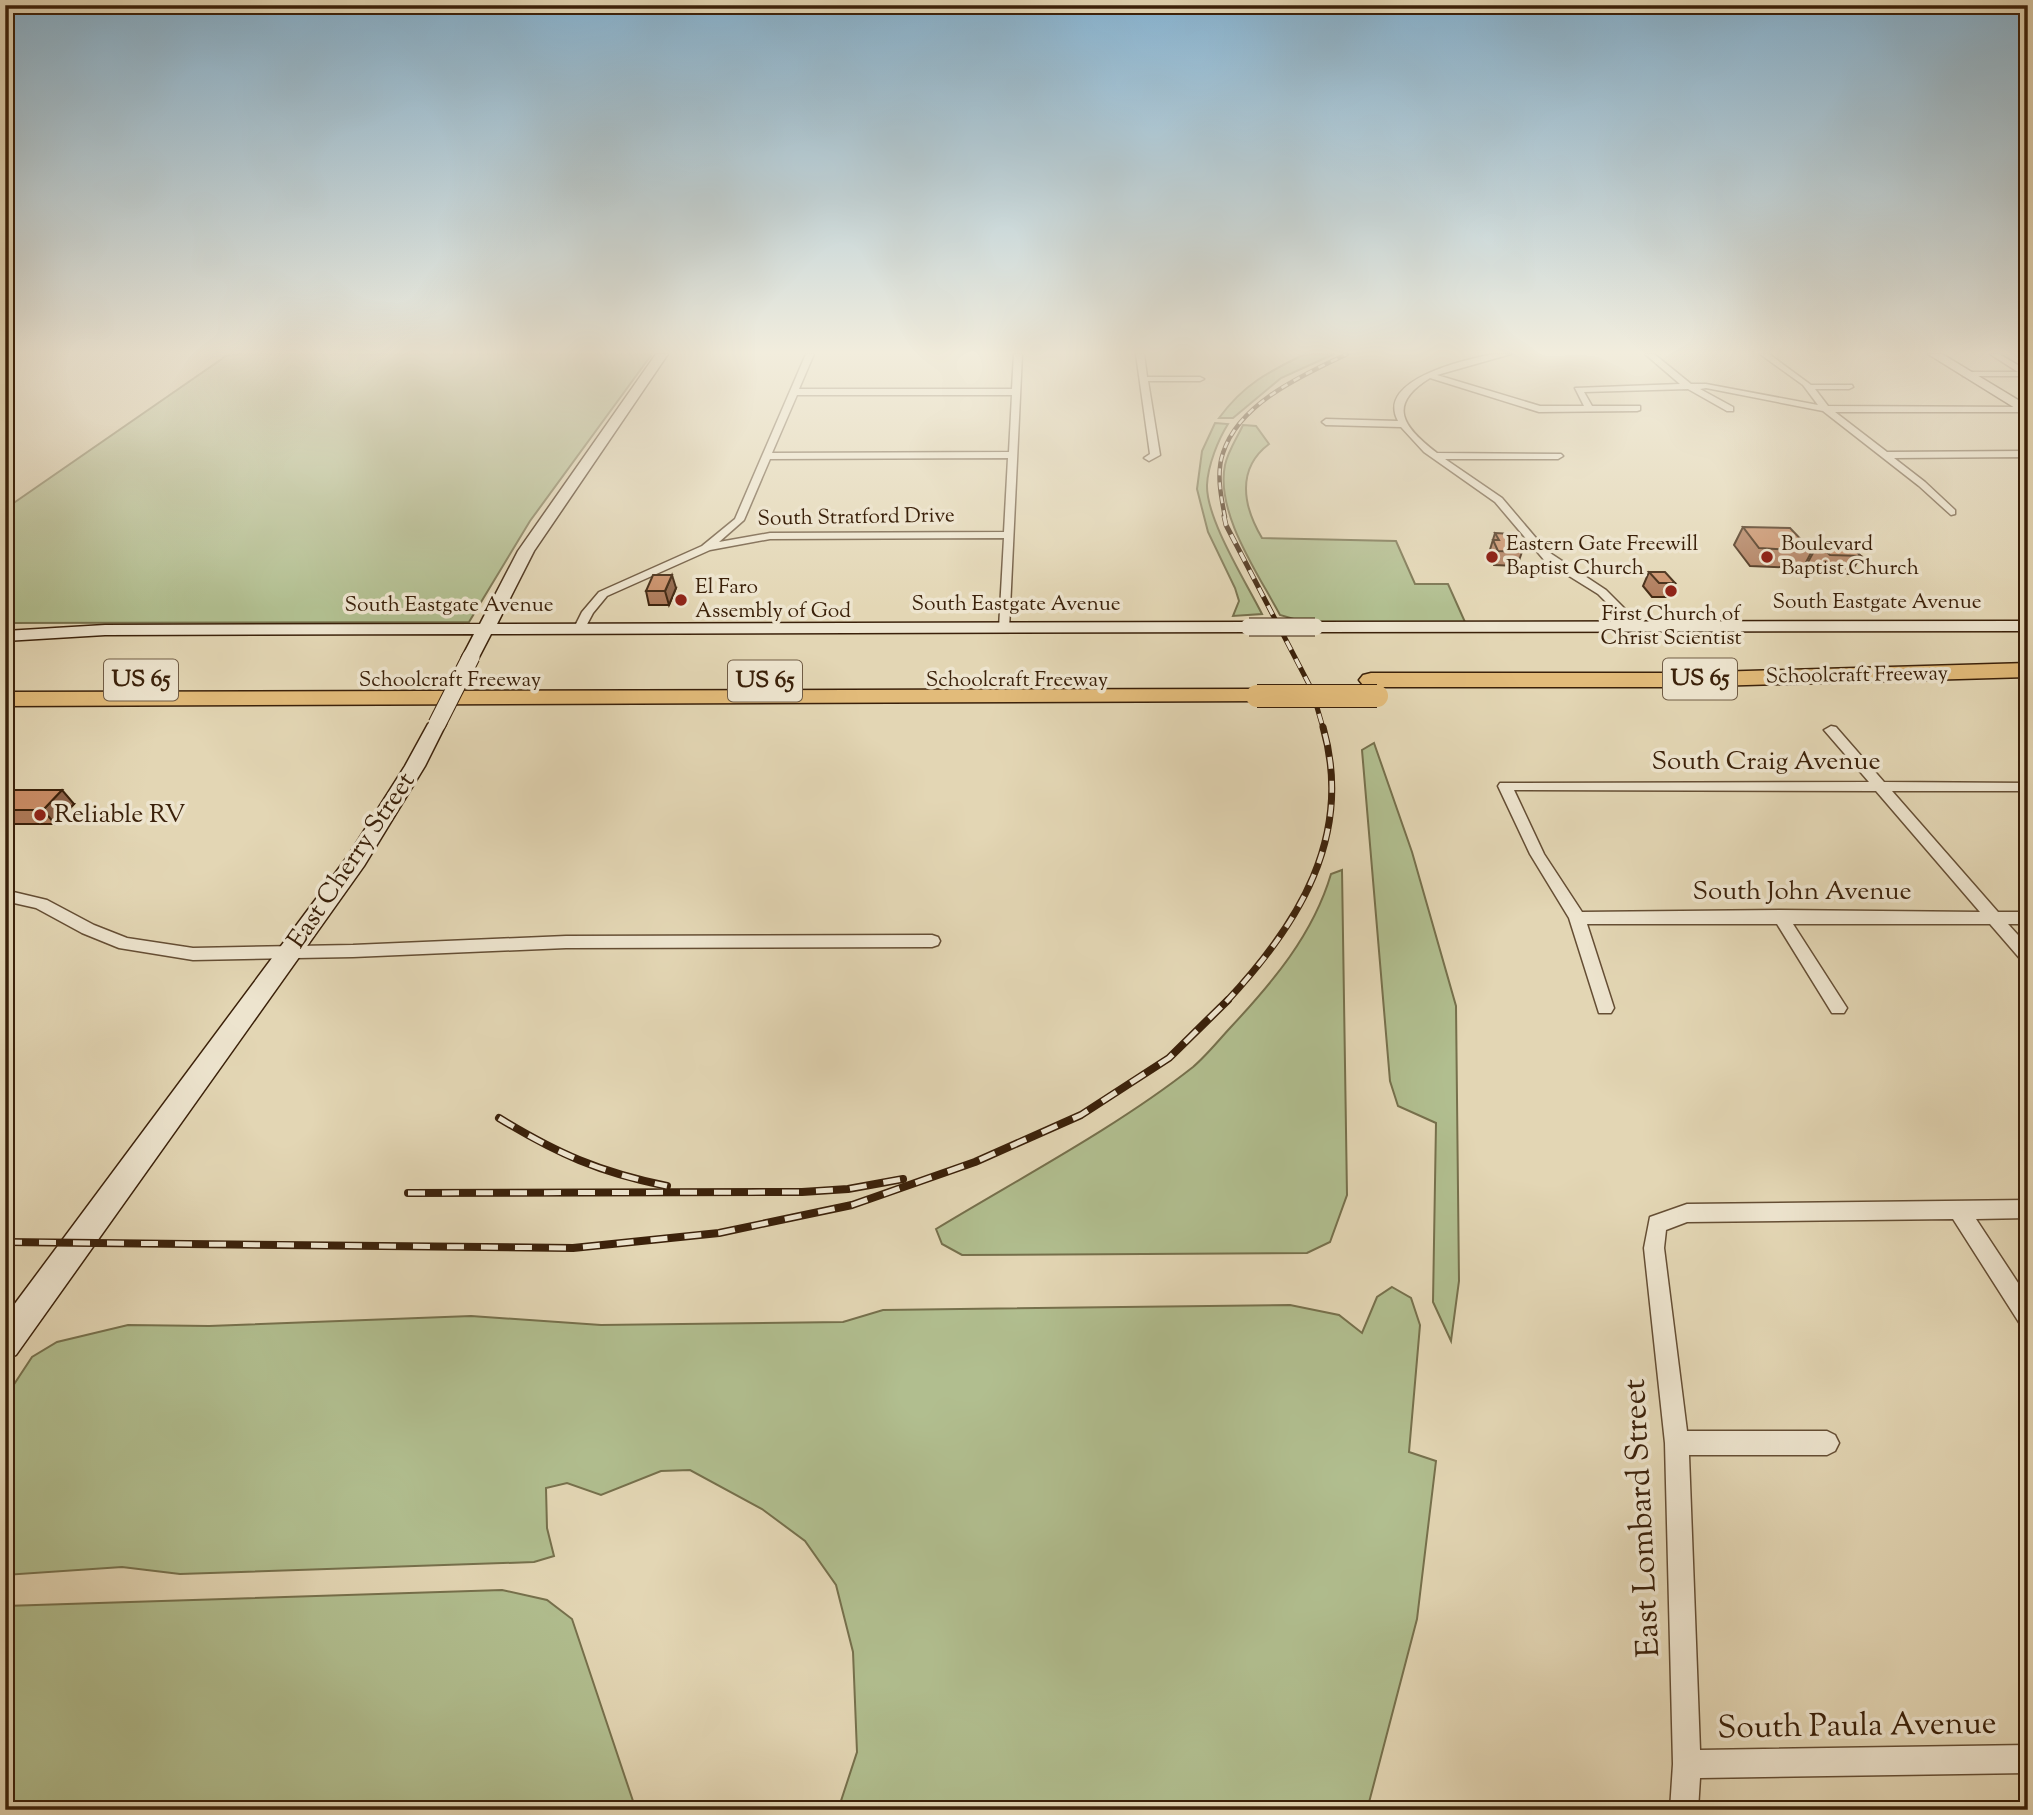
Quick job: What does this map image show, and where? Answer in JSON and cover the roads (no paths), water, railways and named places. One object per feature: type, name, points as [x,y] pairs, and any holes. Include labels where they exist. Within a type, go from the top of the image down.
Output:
[{"type":"highway","name":"Schoolcraft Freeway","points":[[1374,688],[2028,670]]},
{"type":"highway","name":"Schoolcraft Freeway","points":[[5,680],[1374,688],[1723,695],[2028,686]]},
{"type":"highway","name":"Schoolcraft Freeway","points":[[5,699],[1255,688]]},
{"type":"street","name":"East Cherry Street","points":[[5,1344],[292,952],[388,812],[437,724],[513,573],[541,527],[603,439]]},
{"type":"street","points":[[580,628],[588,612],[603,594],[706,548],[739,520],[775,439]]},
{"type":"street","points":[[1005,628],[1013,439]]},
{"type":"street","points":[[1149,458],[1155,455],[1153,439]]},
{"type":"street","points":[[1417,439],[1435,456],[1502,502],[1544,555],[1610,597],[1635,625]]},
{"type":"street","points":[[1865,439],[1951,512]]},
{"type":"street","points":[[1886,455],[2025,456]]},
{"type":"street","points":[[768,456],[1012,456]]},
{"type":"street","points":[[1435,456],[1558,456]]},
{"type":"street","points":[[739,520],[748,530],[769,536]]},
{"type":"street","name":"South Stratford Drive","points":[[706,548],[769,536],[1008,535]]},
{"type":"street","name":"South Eastgate Avenue","points":[[5,636],[105,630],[486,628],[2028,626]]},
{"type":"street","points":[[1831,730],[2028,957]]},
{"type":"street","name":"South Craig Avenue","points":[[1577,918],[1537,854],[1505,786],[2028,787]]},
{"type":"street","points":[[5,895],[41,904],[107,938],[145,949],[193,954],[566,942],[932,941]]},
{"type":"street","points":[[1780,916],[1838,1008]]},
{"type":"street","points":[[1577,918],[1605,1008]]},
{"type":"street","name":"South John Avenue","points":[[1577,918],[2028,918]]},
{"type":"street","points":[[1958,1209],[2028,1209]]},
{"type":"street","points":[[1958,1209],[2028,1317]]},
{"type":"street","name":"East Lombard Street","points":[[1684,1810],[1687,1764],[1677,1443],[1654,1248],[1657,1224],[1687,1213],[1958,1209]]},
{"type":"street","points":[[1677,1443],[1827,1443]]},
{"type":"street","name":"South Paula Avenue","points":[[1687,1764],[2028,1759]]},
{"type":"railway","points":[[1225,517],[1220,469],[1229,439]]},
{"type":"railway","points":[[1224,516],[1226,525],[1312,690],[1323,728]]},
{"type":"railway","points":[[1226,1002],[1276,941],[1314,876],[1325,841],[1331,805],[1331,767],[1323,727]]},
{"type":"railway","points":[[5,1242],[573,1248],[719,1233],[852,1205],[975,1162],[1081,1115],[1169,1058],[1226,1002]]},
{"type":"railway","points":[[499,1118],[580,1160],[620,1175],[667,1186]]},
{"type":"railway","points":[[408,1193],[802,1192],[848,1189],[903,1179]]},
{"type":"place","name":"Eastern Gate Freewill Baptist Church","points":[[1492,557]]},
{"type":"place","name":"Boulevard Baptist Church","points":[[1767,557]]},
{"type":"place","name":"First Church of Christ Scientist","points":[[1671,591]]},
{"type":"place","name":"El Faro Assembly of God","points":[[681,600]]},
{"type":"place","name":"Reliable RV","points":[[40,815]]}]
